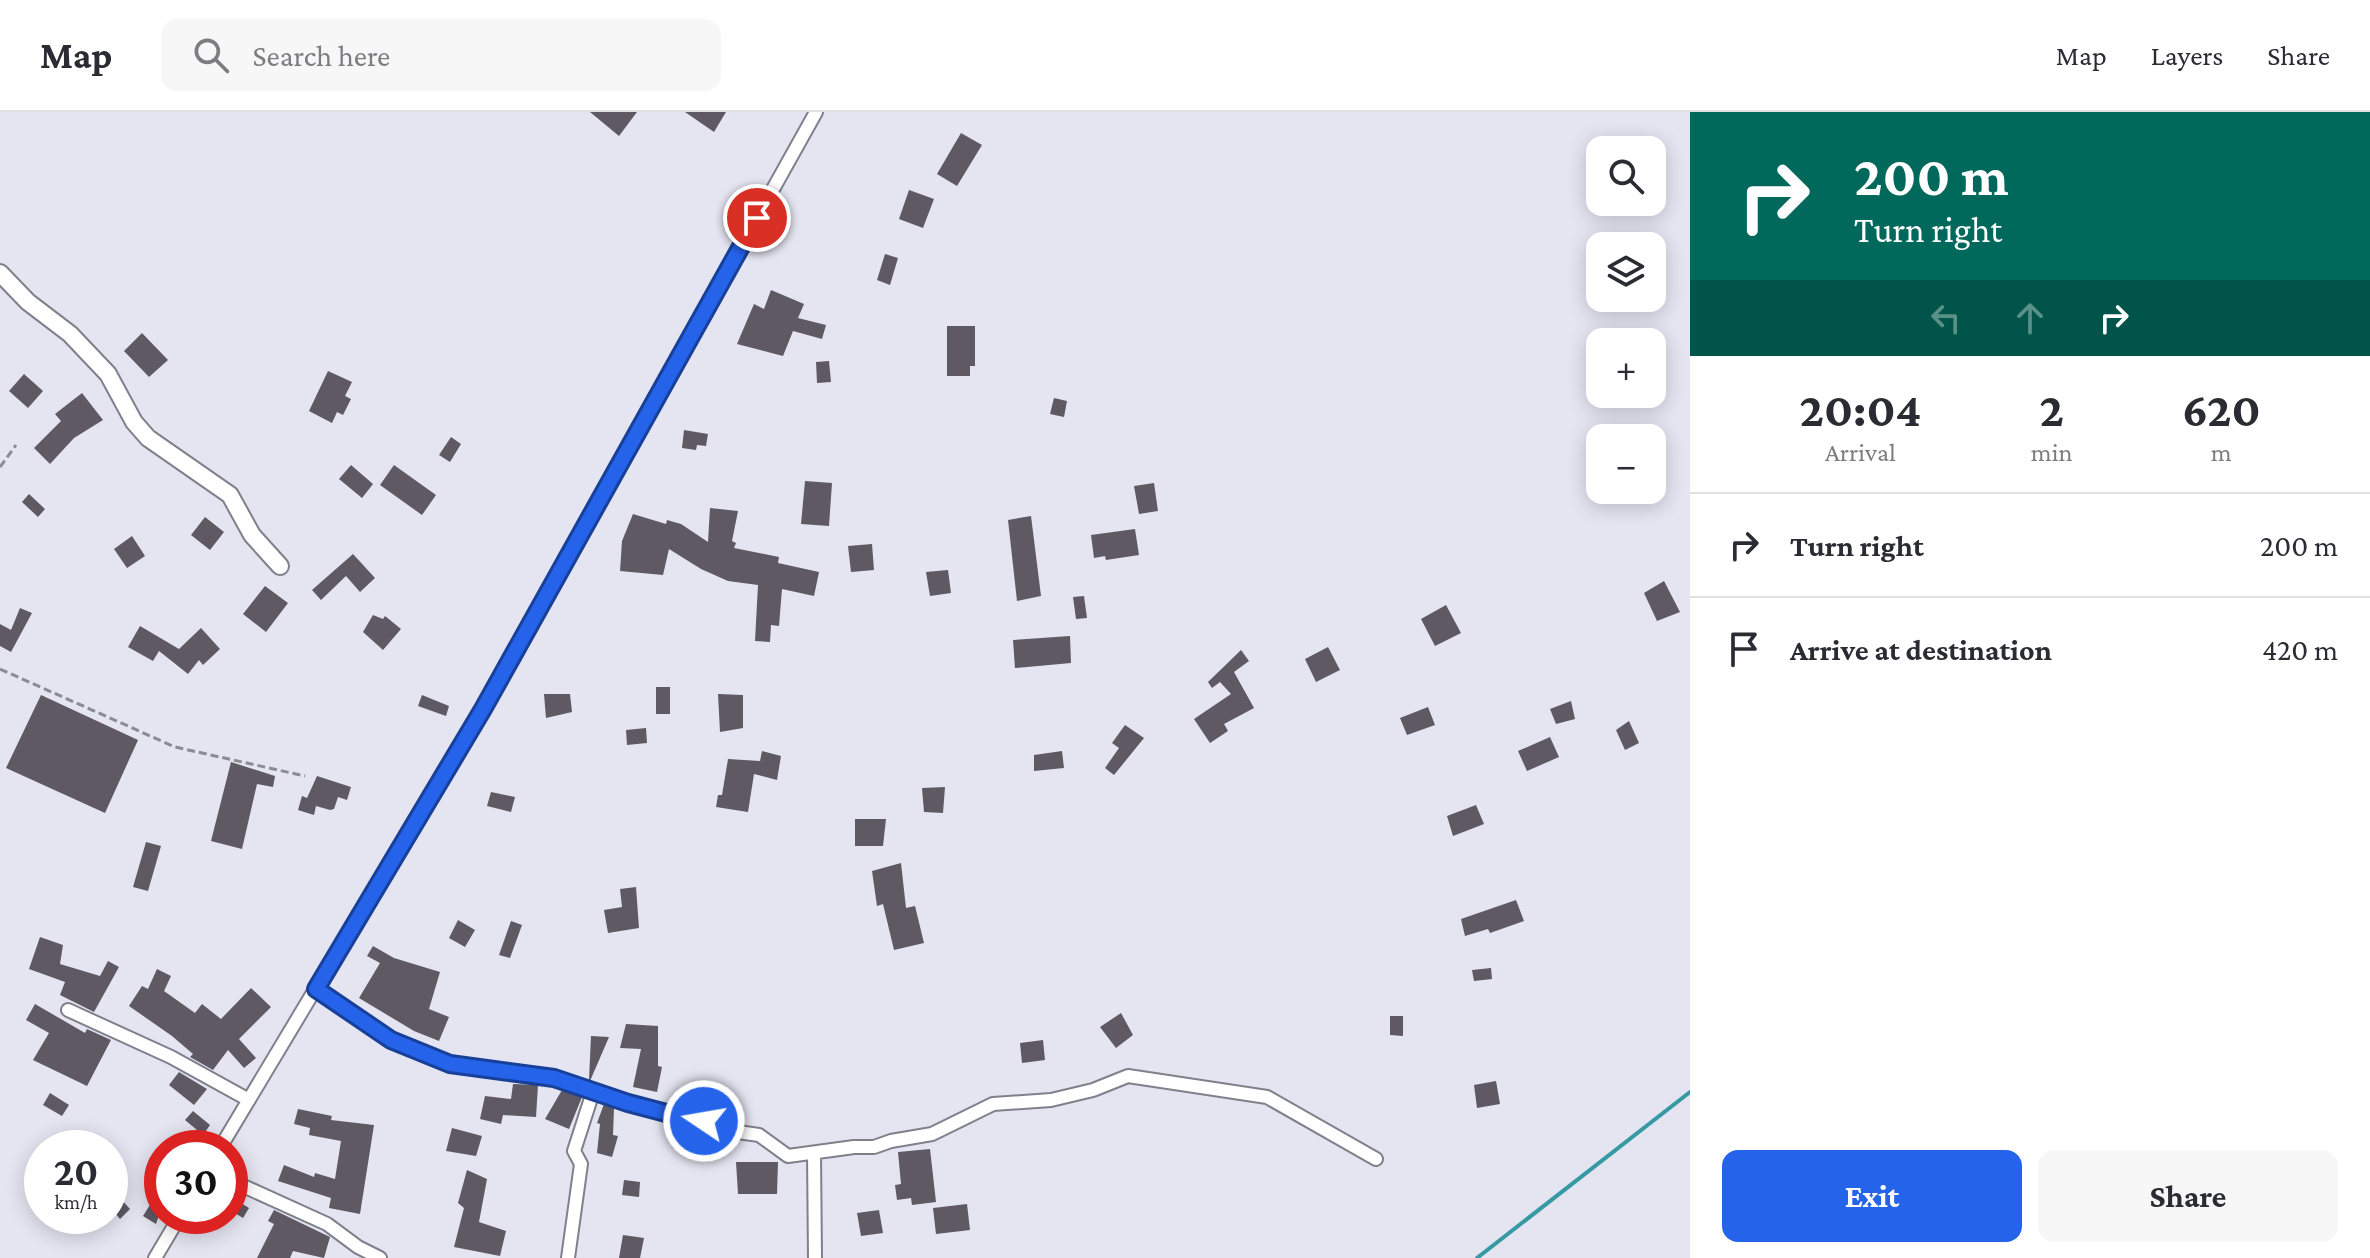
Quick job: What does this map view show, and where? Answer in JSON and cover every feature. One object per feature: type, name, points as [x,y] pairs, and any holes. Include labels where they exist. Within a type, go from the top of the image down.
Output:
[{"type":"street","points":[[231,1130],[483,709],[816,112]]},
{"type":"street","points":[[0,273],[28,302],[70,334],[108,374],[134,422],[148,438],[230,495],[252,535],[280,566]]},
{"type":"street","points":[[316,989],[391,1040],[450,1064],[554,1078],[670,1114],[685,1111],[724,1130],[759,1135],[788,1156],[874,1147],[932,1134],[993,1104],[1051,1100],[1093,1090],[1128,1076],[1267,1097],[1376,1159]]},
{"type":"street","points":[[68,1010],[171,1057],[249,1100]]},
{"type":"street","points":[[568,1258],[581,1164],[574,1151],[593,1092]]},
{"type":"street","points":[[814,1153],[815,1258]]},
{"type":"street","points":[[248,1188],[327,1224],[358,1247],[380,1258]]},
{"type":"street","points":[[155,1258],[169,1234]]},
{"type":"path","points":[[0,467],[16,445]]},
{"type":"path","points":[[0,669],[175,747],[305,776]]},
{"type":"building","points":[[590,112],[637,112],[619,136]]},
{"type":"building","points":[[685,112],[726,112],[714,132]]},
{"type":"building","points":[[961,133],[982,145],[957,186],[937,174]]},
{"type":"building","points":[[909,190],[934,199],[923,228],[899,219]]},
{"type":"building","points":[[885,254],[898,258],[890,285],[877,280]]},
{"type":"building","points":[[771,290],[804,304],[798,318],[826,325],[822,339],[793,331],[783,356],[737,344],[754,304],[764,309]]},
{"type":"building","points":[[947,326],[975,326],[975,366],[970,366],[970,376],[947,376]]},
{"type":"building","points":[[142,333],[168,360],[149,377],[124,351]]},
{"type":"building","points":[[829,361],[831,382],[817,383],[816,362]]},
{"type":"building","points":[[328,371],[352,382],[345,396],[351,399],[343,415],[337,412],[332,423],[309,411]]},
{"type":"building","points":[[24,374],[43,391],[28,408],[9,391]]},
{"type":"building","points":[[82,393],[103,420],[74,438],[50,464],[34,448],[61,421],[55,414]]},
{"type":"building","points":[[1054,398],[1067,401],[1064,417],[1050,414]]},
{"type":"building","points":[[684,430],[708,434],[706,446],[697,445],[696,450],[682,448]]},
{"type":"building","points":[[451,437],[461,444],[450,462],[439,455]]},
{"type":"building","points":[[351,465],[373,484],[362,498],[339,479]]},
{"type":"building","points":[[394,465],[436,495],[422,515],[380,485]]},
{"type":"building","points":[[805,481],[832,483],[829,526],[801,524]]},
{"type":"building","points":[[1154,483],[1158,511],[1139,514],[1134,486]]},
{"type":"building","points":[[29,494],[45,509],[38,517],[22,502]]},
{"type":"building","points":[[710,508],[738,511],[732,541],[736,543],[734,548],[779,557],[778,563],[819,572],[814,596],[782,589],[779,626],[771,625],[770,642],[755,641],[758,585],[728,581],[669,549],[663,575],[620,571],[622,541],[633,514],[666,524],[667,520],[681,524],[708,542]]},
{"type":"building","points":[[1031,516],[1041,596],[1017,601],[1008,520]]},
{"type":"building","points":[[205,517],[224,532],[210,550],[191,535]]},
{"type":"building","points":[[1135,529],[1139,555],[1106,560],[1105,556],[1094,558],[1091,535]]},
{"type":"building","points":[[132,536],[145,556],[127,568],[114,549]]},
{"type":"building","points":[[872,544],[874,570],[851,572],[848,546]]},
{"type":"building","points":[[353,554],[375,578],[360,592],[346,576],[321,600],[312,590]]},
{"type":"building","points":[[948,570],[951,593],[930,596],[926,572]]},
{"type":"building","points":[[1664,581],[1680,612],[1657,621],[1644,593]]},
{"type":"building","points":[[265,586],[288,603],[266,632],[243,614]]},
{"type":"building","points":[[1084,596],[1087,618],[1076,619],[1073,597]]},
{"type":"building","points":[[1446,605],[1461,633],[1435,646],[1421,619]]},
{"type":"building","points":[[20,608],[32,613],[11,652],[0,646],[0,624],[11,630]]},
{"type":"building","points":[[373,615],[383,619],[385,616],[401,629],[383,650],[363,632]]},
{"type":"building","points":[[140,626],[179,649],[201,628],[220,649],[203,665],[199,660],[188,674],[159,651],[153,661],[128,647]]},
{"type":"building","points":[[1070,636],[1071,663],[1015,668],[1013,640]]},
{"type":"building","points":[[1328,647],[1340,670],[1316,682],[1305,659]]},
{"type":"building","points":[[1241,650],[1249,661],[1234,672],[1254,708],[1224,724],[1228,731],[1210,743],[1194,719],[1231,694],[1220,682],[1212,688],[1208,682]]},
{"type":"building","points":[[656,687],[670,687],[670,714],[656,714]]},
{"type":"building","points":[[544,694],[570,694],[572,712],[546,718]]},
{"type":"building","points":[[718,694],[743,695],[743,728],[720,732]]},
{"type":"building","points":[[41,695],[138,740],[105,813],[6,768]]},
{"type":"building","points":[[422,695],[449,706],[446,716],[418,706]]},
{"type":"building","points":[[1571,701],[1575,719],[1556,724],[1550,709]]},
{"type":"building","points":[[1428,707],[1435,725],[1407,735],[1400,718]]},
{"type":"building","points":[[1629,721],[1639,743],[1625,750],[1616,730]]},
{"type":"building","points":[[1125,725],[1144,738],[1114,775],[1105,768],[1119,748],[1112,743]]},
{"type":"building","points":[[646,728],[647,743],[627,745],[626,730]]},
{"type":"building","points":[[1550,737],[1559,757],[1527,771],[1518,751]]},
{"type":"building","points":[[762,751],[781,756],[777,780],[754,774],[748,812],[716,807],[718,795],[722,795],[728,759],[760,761]]},
{"type":"building","points":[[1062,751],[1064,768],[1034,771],[1034,755]]},
{"type":"building","points":[[231,762],[275,776],[273,787],[257,784],[242,849],[211,841]]},
{"type":"building","points":[[317,776],[351,787],[347,800],[338,797],[334,809],[330,810],[316,806],[314,815],[298,810],[302,796],[307,798]]},
{"type":"building","points":[[945,787],[943,813],[924,812],[922,788]]},
{"type":"building","points":[[491,792],[515,797],[511,812],[487,806]]},
{"type":"building","points":[[1476,805],[1484,824],[1453,836],[1447,816]]},
{"type":"building","points":[[855,819],[886,819],[883,846],[855,846]]},
{"type":"building","points":[[146,842],[161,846],[148,891],[133,887]]},
{"type":"building","points":[[901,863],[906,908],[915,906],[924,943],[894,950],[883,904],[877,906],[872,871]]},
{"type":"building","points":[[636,887],[639,928],[608,933],[604,910],[622,907],[620,889]]},
{"type":"building","points":[[1516,900],[1524,921],[1490,933],[1488,929],[1465,936],[1461,919]]},
{"type":"building","points":[[458,920],[475,930],[465,947],[449,938]]},
{"type":"building","points":[[511,921],[522,925],[510,958],[499,955]]},
{"type":"building","points":[[40,937],[63,945],[60,964],[100,976],[108,961],[119,967],[94,1012],[60,995],[65,982],[29,969]]},
{"type":"building","points":[[373,946],[394,958],[440,972],[429,1009],[449,1017],[439,1041],[414,1031],[359,998],[380,963],[367,956]]},
{"type":"building","points":[[1491,968],[1492,979],[1474,981],[1472,970]]},
{"type":"building","points":[[157,969],[171,976],[164,991],[195,1013],[202,1004],[221,1019],[251,988],[271,1007],[239,1039],[256,1058],[244,1068],[228,1050],[213,1070],[190,1057],[193,1054],[172,1036],[129,1006],[142,986],[148,989]]},
{"type":"building","points":[[35,1004],[85,1033],[87,1029],[111,1040],[87,1086],[33,1060],[49,1033],[26,1020]]},
{"type":"building","points":[[1121,1013],[1133,1035],[1116,1048],[1100,1027]]},
{"type":"building","points":[[1390,1016],[1403,1016],[1403,1036],[1390,1035]]},
{"type":"building","points":[[626,1024],[658,1026],[658,1066],[662,1067],[657,1092],[633,1087],[641,1049],[620,1048]]},
{"type":"building","points":[[591,1036],[609,1037],[590,1081],[589,1080]]},
{"type":"building","points":[[1043,1040],[1045,1060],[1022,1063],[1020,1043]]},
{"type":"building","points":[[179,1072],[207,1089],[194,1105],[169,1085]]},
{"type":"building","points":[[1496,1081],[1500,1104],[1477,1108],[1474,1085]]},
{"type":"building","points":[[513,1084],[538,1085],[536,1117],[503,1115],[501,1124],[480,1119],[485,1096],[511,1099]]},
{"type":"building","points":[[562,1090],[582,1097],[569,1129],[545,1119]]},
{"type":"building","points":[[50,1093],[69,1105],[62,1116],[43,1105]]},
{"type":"building","points":[[604,1104],[614,1108],[613,1135],[618,1136],[612,1157],[597,1153],[600,1124],[597,1123]]},
{"type":"building","points":[[298,1109],[332,1116],[331,1120],[374,1125],[360,1214],[329,1208],[331,1198],[278,1181],[284,1165],[314,1177],[315,1173],[335,1179],[341,1141],[309,1135],[310,1128],[294,1124]]},
{"type":"building","points":[[193,1111],[210,1125],[206,1130],[197,1130],[185,1120]]},
{"type":"building","points":[[452,1128],[482,1136],[476,1156],[446,1151]]},
{"type":"building","points":[[930,1149],[936,1202],[912,1205],[911,1198],[897,1200],[895,1185],[901,1184],[898,1152]]},
{"type":"building","points":[[736,1162],[778,1162],[777,1194],[738,1194]]},
{"type":"building","points":[[467,1170],[487,1179],[479,1222],[506,1231],[500,1256],[454,1247],[464,1208],[458,1203]]},
{"type":"building","points":[[624,1180],[640,1182],[639,1197],[622,1195]]},
{"type":"building","points":[[967,1204],[970,1230],[936,1234],[933,1208]]},
{"type":"building","points":[[274,1210],[330,1237],[324,1258],[293,1251],[290,1258],[257,1258],[274,1224],[268,1221]]},
{"type":"building","points":[[879,1210],[883,1233],[861,1236],[857,1213]]},
{"type":"building","points":[[623,1235],[644,1238],[640,1258],[619,1258]]},
{"type":"waterway","points":[[1477,1258],[1690,1092]]},
{"type":"route","points":[[704,1121],[685,1111],[670,1114],[554,1078],[450,1064],[391,1040],[316,989],[483,709],[757,218]]}]
